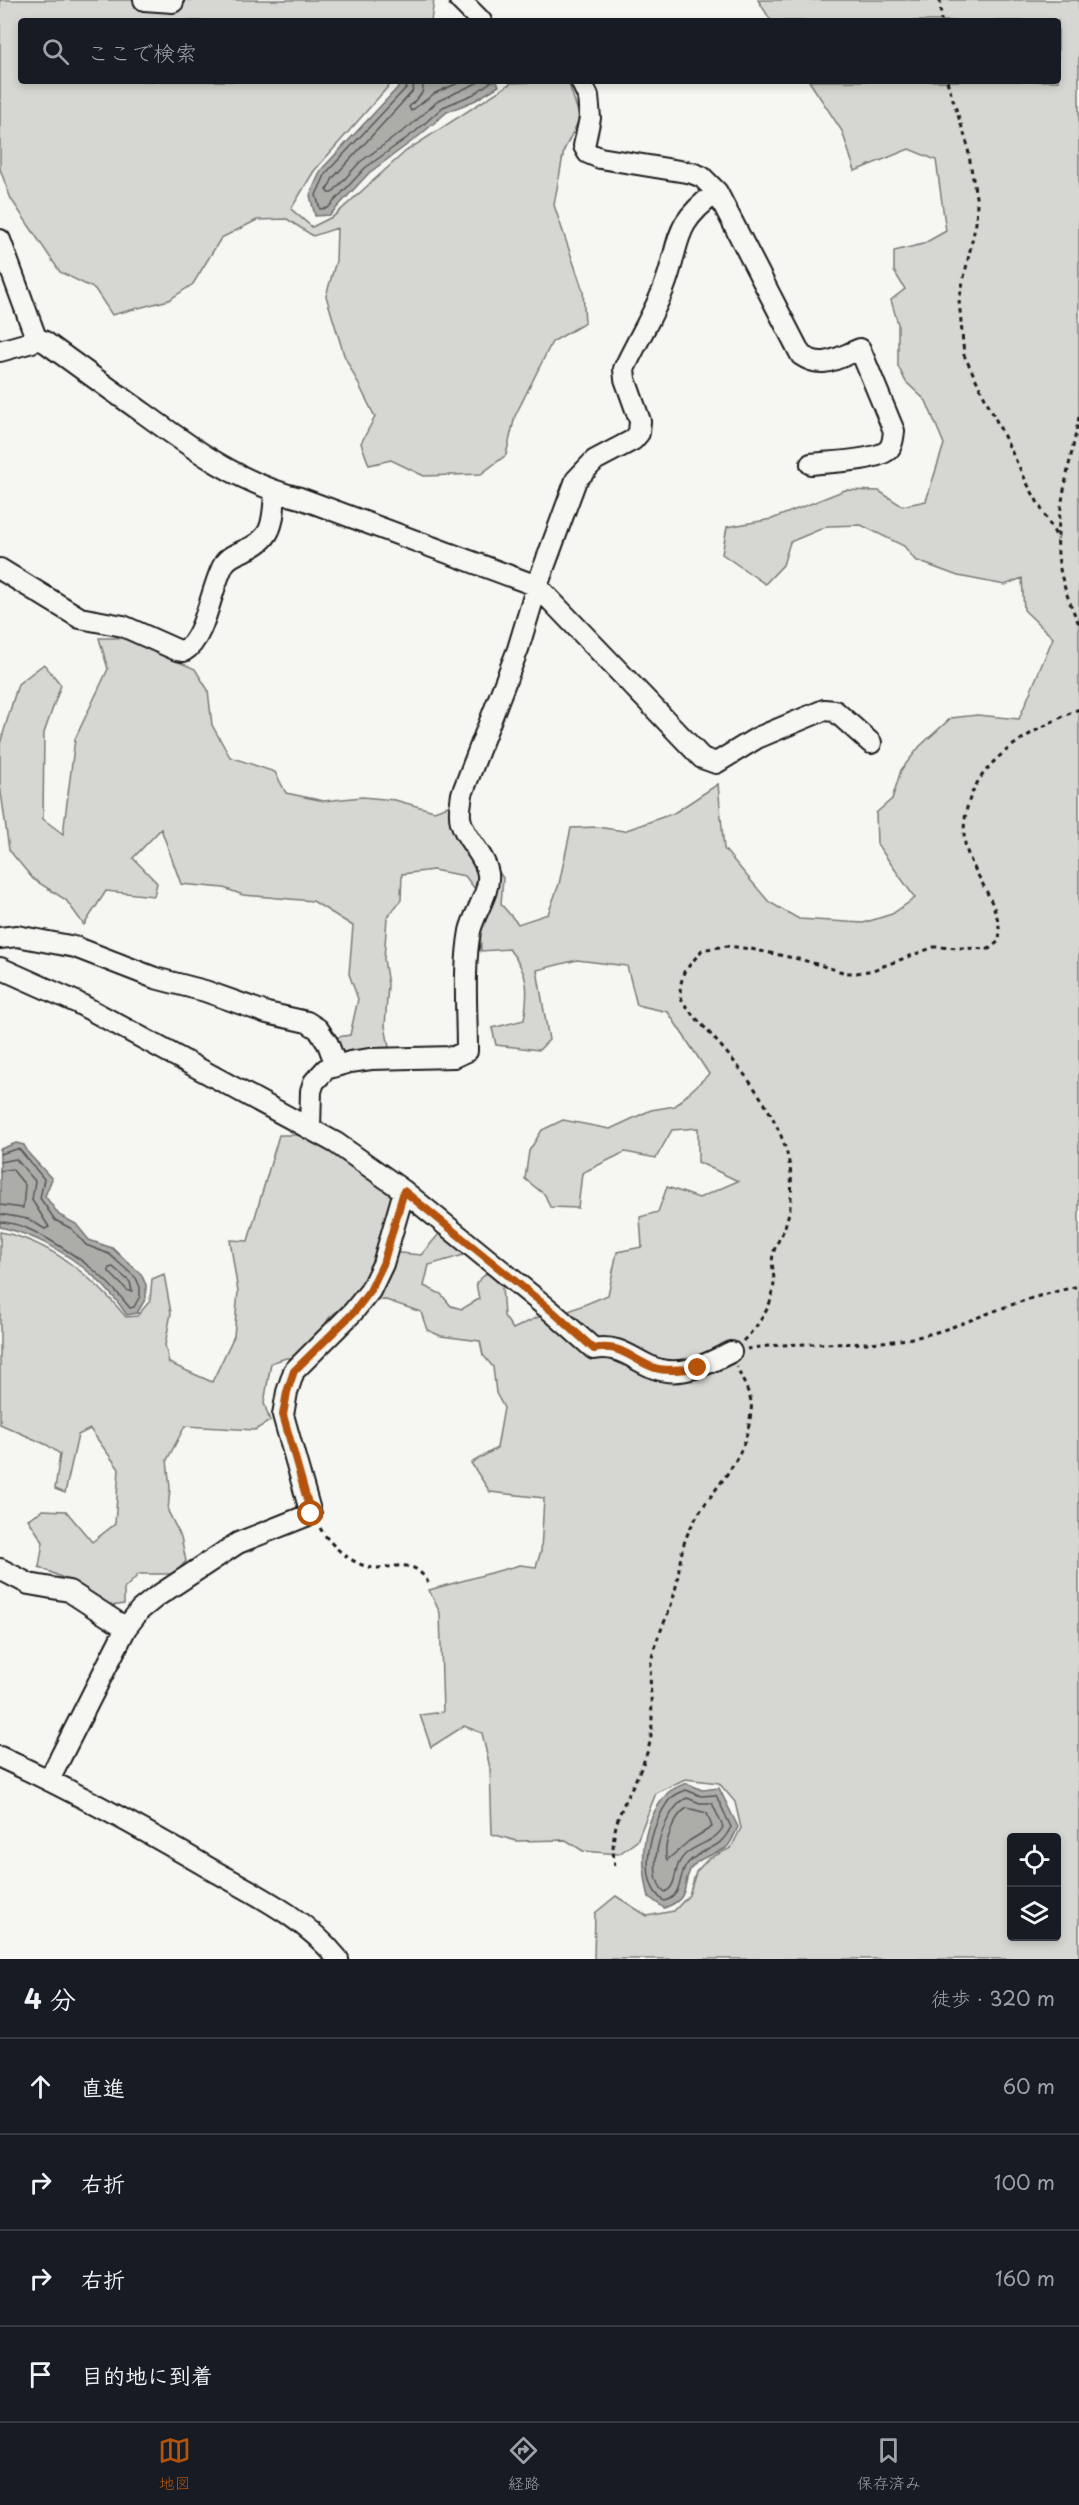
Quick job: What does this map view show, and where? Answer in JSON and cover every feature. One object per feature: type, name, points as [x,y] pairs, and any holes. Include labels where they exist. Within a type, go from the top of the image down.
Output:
[{"type":"street","points":[[144,0],[173,2]]},
{"type":"street","points":[[460,0],[478,18]]},
{"type":"street","points":[[582,84],[588,96],[590,118],[584,146],[588,153],[600,158],[692,173],[702,177],[717,192],[801,355],[811,362],[822,364],[860,349],[894,431],[893,441],[888,451],[872,457],[811,464]]},
{"type":"street","points":[[310,1128],[311,1091],[314,1082],[326,1069],[371,1059],[454,1057],[466,1051],[467,956],[470,929],[486,889],[488,876],[479,853],[465,834],[460,819],[462,794],[518,649],[537,586],[576,480],[595,460],[633,440],[639,433],[640,421],[625,379],[624,369],[662,291],[679,234],[687,218],[696,207],[717,192]]},
{"type":"street","points":[[0,240],[36,338],[187,445],[232,473],[275,492],[300,498],[537,586],[702,758],[716,763],[757,738],[824,710],[835,711],[871,743]]},
{"type":"street","points":[[0,351],[32,342],[36,338]]},
{"type":"street","points":[[0,569],[80,618],[123,627],[184,651],[195,641],[225,563],[238,553],[258,546],[268,535],[273,520],[275,492]]},
{"type":"street","points":[[0,938],[17,936],[75,947],[155,978],[206,991],[267,1013],[308,1022],[318,1029],[328,1044],[336,1065]]},
{"type":"street","points":[[0,968],[76,1002],[336,1143],[404,1191],[552,1311],[594,1349],[606,1347],[619,1349],[656,1368],[672,1370],[698,1368],[730,1352]]},
{"type":"street","points":[[49,1780],[126,1628],[140,1610],[238,1543],[311,1514],[283,1415],[287,1392],[294,1371],[354,1312],[370,1291],[383,1264],[404,1191]]},
{"type":"street","points":[[0,1569],[29,1584],[69,1591],[126,1628]]},
{"type":"street","points":[[0,1757],[49,1780],[273,1903],[327,1946],[338,1959]]},
{"type":"path","points":[[940,0],[941,18]]},
{"type":"path","points":[[948,84],[967,143],[977,203],[976,223],[959,300],[964,355],[1028,485],[1058,539]]},
{"type":"path","points":[[1079,417],[1058,539],[1061,572],[1068,599],[1079,624]]},
{"type":"path","points":[[730,1352],[752,1332],[768,1309],[774,1284],[773,1254],[789,1214],[792,1174],[788,1151],[780,1130],[744,1074],[681,998],[680,987],[684,972],[702,950],[727,946],[802,960],[857,974],[934,947],[988,949],[999,941],[1000,934],[993,906],[964,844],[969,797],[988,767],[1009,748],[1034,730],[1079,709]]},
{"type":"path","points":[[730,1352],[766,1346],[864,1344],[915,1338],[941,1331],[1018,1302],[1079,1286]]},
{"type":"path","points":[[615,1866],[612,1851],[623,1803],[649,1747],[652,1730],[651,1665],[655,1640],[673,1598],[686,1538],[727,1476],[744,1445],[749,1426],[752,1403],[730,1352]]},
{"type":"path","points":[[311,1514],[329,1542],[362,1565],[378,1568],[412,1566],[424,1576],[429,1584]]},
{"type":"shaded area","points":[[0,0],[434,0],[431,18],[18,18],[18,84],[390,84],[314,171],[291,209],[312,227],[334,216],[406,151],[509,84],[569,84],[580,118],[564,150],[554,205],[583,291],[585,323],[552,342],[515,416],[506,455],[481,474],[424,476],[391,460],[369,465],[361,443],[375,417],[344,355],[326,296],[336,261],[337,228],[313,236],[287,219],[257,220],[221,238],[193,284],[169,300],[112,315],[95,289],[60,272],[11,199],[0,169]]},
{"type":"shaded area","points":[[758,0],[1079,0],[1079,1959],[594,1959],[595,1913],[616,1896],[647,1916],[674,1911],[689,1895],[696,1872],[708,1859],[731,1848],[741,1828],[735,1802],[719,1783],[685,1779],[656,1793],[637,1841],[619,1854],[583,1851],[566,1840],[516,1841],[492,1834],[490,1768],[482,1733],[464,1726],[431,1747],[420,1715],[443,1712],[440,1613],[429,1590],[520,1565],[536,1567],[541,1551],[544,1498],[490,1492],[471,1463],[497,1448],[504,1408],[496,1393],[493,1367],[483,1355],[480,1341],[441,1336],[427,1330],[421,1312],[386,1300],[349,1301],[329,1318],[318,1336],[298,1358],[286,1358],[271,1363],[264,1403],[270,1421],[255,1430],[185,1426],[167,1460],[170,1488],[168,1511],[181,1537],[186,1561],[175,1574],[139,1574],[124,1589],[124,1604],[105,1607],[70,1581],[39,1567],[43,1542],[28,1519],[43,1510],[66,1511],[92,1542],[115,1524],[119,1469],[90,1429],[78,1435],[65,1493],[55,1489],[60,1454],[47,1445],[0,1424],[0,1232],[36,1244],[70,1263],[100,1289],[126,1317],[137,1316],[150,1301],[152,1279],[164,1274],[171,1313],[165,1345],[169,1363],[212,1382],[234,1336],[238,1292],[230,1240],[248,1241],[279,1135],[304,1135],[332,1146],[395,1195],[380,1251],[421,1255],[439,1234],[467,1254],[429,1265],[424,1286],[441,1294],[451,1306],[462,1309],[479,1299],[476,1283],[487,1273],[502,1286],[504,1316],[513,1329],[538,1317],[552,1318],[608,1295],[617,1252],[642,1247],[640,1217],[658,1212],[667,1187],[699,1198],[738,1181],[698,1162],[698,1128],[672,1130],[656,1158],[625,1152],[582,1173],[578,1208],[550,1207],[545,1195],[525,1179],[529,1151],[542,1130],[563,1120],[610,1129],[651,1110],[675,1106],[709,1074],[668,1012],[637,1005],[627,966],[577,960],[537,970],[549,1040],[539,1050],[496,1045],[492,1028],[524,1020],[527,991],[524,974],[509,949],[481,951],[479,894],[465,876],[433,870],[402,874],[401,900],[387,918],[384,959],[388,985],[385,1026],[389,1047],[379,1053],[340,1061],[330,1038],[350,1035],[358,999],[349,974],[353,926],[313,901],[243,895],[224,888],[181,884],[161,829],[133,858],[157,883],[154,896],[106,891],[84,925],[66,900],[33,879],[9,850],[0,785],[0,744],[18,684],[44,664],[61,685],[44,733],[43,819],[63,834],[75,739],[108,669],[99,638],[124,638],[195,669],[208,690],[212,725],[230,757],[275,772],[286,793],[324,801],[362,797],[395,800],[434,811],[454,804],[503,878],[501,904],[518,924],[548,914],[559,884],[571,828],[597,827],[624,831],[674,813],[718,784],[724,849],[769,902],[799,919],[863,923],[892,914],[915,898],[877,844],[876,813],[892,799],[901,770],[920,746],[951,718],[977,715],[1019,719],[1053,638],[1024,610],[1022,578],[1005,585],[958,576],[915,560],[904,546],[861,525],[828,526],[790,542],[783,565],[765,584],[722,554],[727,527],[772,519],[845,490],[879,491],[902,506],[926,501],[944,444],[926,401],[906,382],[898,366],[898,324],[891,300],[905,289],[894,271],[894,251],[923,244],[946,231],[936,160],[909,149],[855,171],[842,131],[811,84],[1061,84],[1061,18],[769,18]]},
{"type":"water","points":[[401,84],[498,84],[499,86],[476,100],[447,112],[369,173],[330,215],[315,216],[310,195],[321,170]]},
{"type":"water","points":[[16,1143],[24,1145],[29,1154],[52,1179],[45,1196],[59,1215],[76,1224],[89,1240],[112,1248],[141,1274],[146,1285],[146,1298],[137,1313],[127,1315],[116,1299],[88,1271],[55,1248],[19,1232],[0,1227],[0,1149]]},
{"type":"water","points":[[686,1783],[702,1790],[719,1788],[738,1827],[726,1848],[700,1860],[692,1867],[679,1900],[664,1908],[649,1897],[644,1870],[644,1844],[657,1807],[670,1791]]},
{"type":"route","points":[[311,1514],[283,1415],[287,1392],[294,1371],[354,1312],[370,1291],[383,1264],[404,1191],[552,1311],[594,1349],[606,1347],[619,1349],[656,1368],[672,1370],[698,1368]]}]
